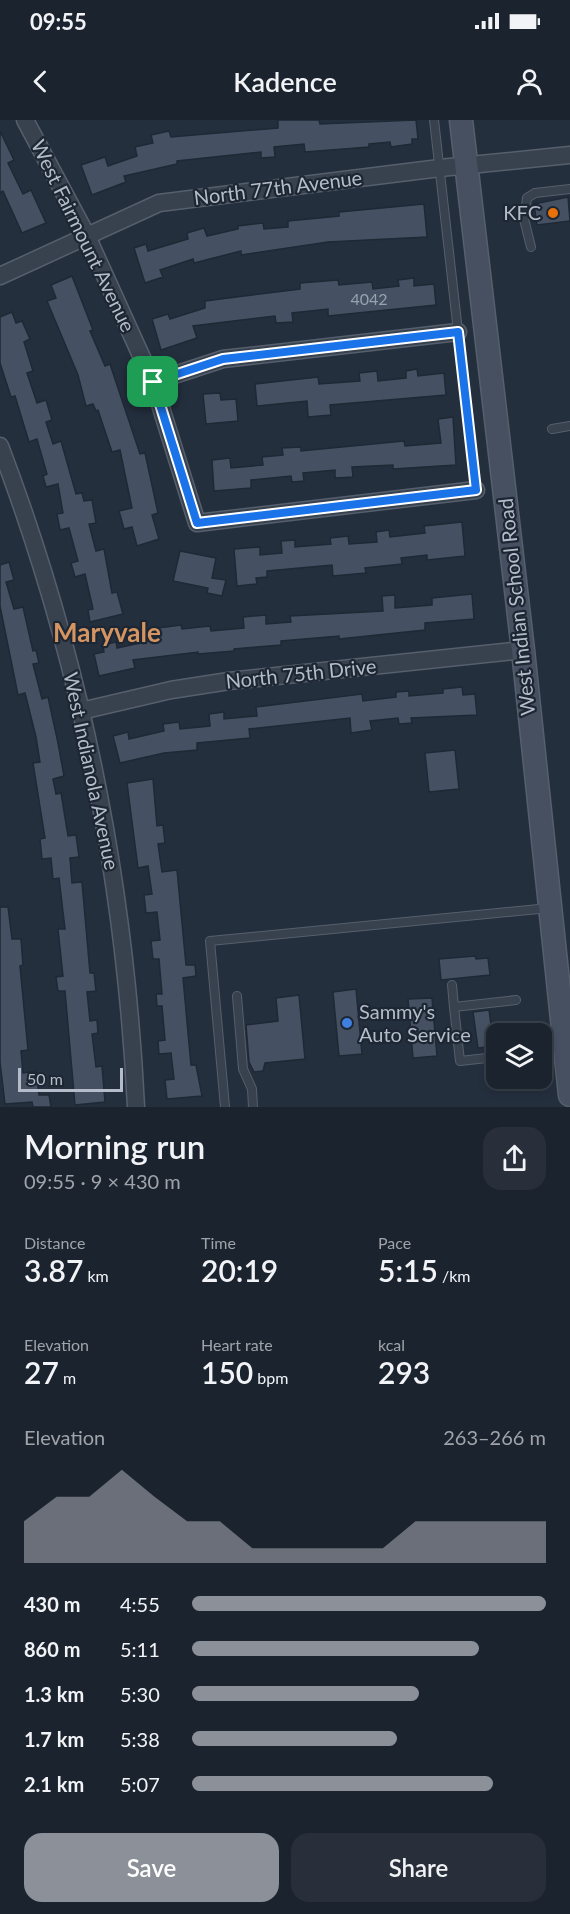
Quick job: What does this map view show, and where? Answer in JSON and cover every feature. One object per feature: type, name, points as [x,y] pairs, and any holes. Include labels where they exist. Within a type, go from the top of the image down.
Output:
[{"type":"main road","name":"West Indian School Road","points":[[461,120],[523,650],[570,1095]]},
{"type":"street","name":"West Fairmount Avenue","points":[[25,120],[86,234],[153,382],[197,523],[476,490]]},
{"type":"street","name":"North 77th Avenue","points":[[0,276],[86,234],[159,203],[440,168],[570,155]]},
{"type":"street","points":[[153,382],[223,359],[458,332]]},
{"type":"street","name":"West Indianola Avenue","points":[[0,446],[24,509],[48,584],[81,711],[109,846],[136,1107]]},
{"type":"street","name":"North 75th Drive","points":[[81,711],[171,690],[229,681],[523,650]]},
{"type":"lane","name":"West Indian School Road","points":[[434,120],[476,490]]},
{"type":"lane","points":[[531,247],[524,219],[527,198],[535,193],[570,189]]},
{"type":"lane","points":[[552,429],[570,426]]},
{"type":"lane","points":[[225,1107],[210,941],[550,908]]},
{"type":"lane","points":[[452,985],[460,1061],[486,1058]]},
{"type":"lane","points":[[237,996],[243,1070],[252,1089],[254,1107]]},
{"type":"lane","points":[[454,1007],[516,1000]]},
{"type":"building","points":[[278,120],[319,120],[320,124],[416,120],[418,139],[412,139],[412,144],[391,147],[390,142],[369,144],[369,147],[305,152],[304,144],[274,147],[275,157],[261,158],[261,152],[177,161],[177,164],[124,176],[126,182],[92,195],[81,165],[105,157],[108,166],[137,156],[135,147],[153,143],[151,135],[169,131],[171,137],[278,128]]},
{"type":"building","points":[[0,131],[14,160],[8,163],[23,194],[31,190],[46,223],[22,233],[3,191],[0,193]]},
{"type":"building","name":"KFC","points":[[568,197],[570,221],[537,225],[534,204]]},
{"type":"building","points":[[424,204],[427,237],[328,242],[241,255],[241,251],[194,263],[193,259],[160,270],[163,277],[145,283],[134,248],[146,244],[148,251],[188,239],[187,233],[204,228],[207,236],[238,229],[238,226],[263,223],[264,229],[288,227],[288,221],[339,216],[339,212]]},
{"type":"building","points":[[72,276],[93,330],[90,331],[105,366],[110,364],[140,454],[145,453],[158,513],[152,515],[159,539],[137,546],[132,527],[124,529],[119,511],[132,508],[120,450],[112,452],[98,410],[96,411],[93,404],[86,406],[78,375],[47,301],[56,298],[51,285]]},
{"type":"building","points":[[414,278],[414,286],[434,284],[436,305],[328,316],[328,309],[292,313],[293,322],[276,323],[275,316],[193,326],[197,338],[161,350],[152,319],[168,314],[170,319],[205,308],[205,301],[300,289],[300,283],[338,280],[339,285],[372,282],[373,289],[399,286],[398,280]]},
{"type":"building","points":[[12,312],[16,323],[22,321],[30,339],[24,342],[33,371],[27,373],[37,403],[46,400],[52,420],[46,422],[53,444],[61,441],[76,494],[82,493],[84,501],[92,500],[96,523],[89,524],[96,551],[104,549],[112,593],[117,592],[123,614],[90,622],[88,610],[93,609],[85,574],[75,577],[71,563],[78,561],[69,528],[60,530],[57,514],[63,513],[58,484],[46,487],[43,476],[47,474],[37,439],[29,442],[15,396],[11,397],[0,363],[0,317]]},
{"type":"building","points":[[417,369],[418,376],[444,373],[446,395],[330,405],[331,415],[308,417],[307,401],[257,406],[255,384],[318,377],[319,384],[360,381],[359,373],[377,371],[378,381],[406,378],[406,371]]},
{"type":"building","points":[[220,393],[221,400],[236,399],[238,421],[206,424],[203,394]]},
{"type":"building","points":[[453,417],[456,465],[393,469],[393,465],[352,467],[353,477],[335,478],[335,470],[303,473],[304,481],[292,482],[291,476],[251,480],[251,488],[214,491],[212,460],[230,458],[231,468],[263,465],[262,457],[283,455],[282,448],[301,447],[301,451],[404,441],[405,446],[441,443],[438,419]]},
{"type":"building","points":[[462,522],[465,556],[427,560],[427,555],[401,558],[402,564],[365,568],[366,573],[333,576],[332,565],[267,571],[267,577],[256,578],[257,584],[237,586],[234,549],[260,547],[260,555],[282,553],[281,541],[295,540],[295,547],[331,544],[330,538],[348,536],[349,544],[377,542],[376,532],[389,530],[390,537],[425,533],[424,526]]},
{"type":"building","points":[[180,551],[216,558],[212,578],[226,580],[222,596],[207,593],[208,588],[173,581]]},
{"type":"building","points":[[9,562],[14,580],[6,582],[14,609],[23,607],[33,651],[36,650],[39,663],[33,664],[42,699],[48,697],[58,743],[64,776],[53,779],[56,794],[61,793],[68,836],[76,835],[79,857],[70,858],[72,883],[82,882],[90,973],[94,973],[96,991],[87,992],[90,1021],[97,1020],[98,1033],[92,1034],[96,1067],[102,1066],[105,1102],[75,1105],[65,991],[58,991],[56,977],[63,976],[58,929],[65,929],[59,878],[53,879],[51,858],[42,859],[40,839],[45,838],[33,763],[40,762],[36,737],[25,693],[18,695],[0,606],[0,565]]},
{"type":"building","points":[[472,594],[474,619],[425,623],[425,630],[339,639],[339,636],[281,641],[281,645],[133,660],[135,668],[99,676],[94,654],[104,652],[103,645],[116,642],[117,648],[145,642],[143,630],[181,625],[182,629],[210,626],[211,631],[244,628],[243,617],[266,615],[266,624],[291,622],[290,616],[383,611],[382,596],[395,595],[395,608],[432,605],[432,598]]},
{"type":"building","points":[[462,687],[463,695],[475,694],[477,715],[411,718],[412,723],[399,724],[398,718],[370,721],[372,730],[351,733],[350,718],[249,729],[250,738],[197,743],[197,750],[164,753],[120,763],[113,736],[128,732],[129,739],[164,731],[163,724],[179,722],[180,729],[210,726],[209,714],[224,712],[224,719],[257,716],[256,707],[362,694],[363,701],[396,697],[396,692],[409,691],[409,696],[443,693],[443,689]]},
{"type":"building","points":[[455,750],[459,789],[429,792],[425,753]]},
{"type":"building","points":[[153,779],[157,826],[163,825],[165,843],[158,844],[162,872],[177,870],[186,965],[195,965],[196,976],[183,978],[191,1065],[196,1065],[202,1096],[167,1099],[165,1080],[174,1079],[171,1053],[159,1054],[158,1041],[165,1040],[162,1006],[157,1006],[156,994],[162,994],[159,959],[153,959],[151,941],[160,940],[157,912],[146,913],[144,895],[152,894],[148,866],[138,868],[127,783]]},
{"type":"building","points":[[0,907],[8,907],[12,939],[21,939],[23,965],[20,966],[28,1050],[21,1051],[23,1073],[36,1071],[39,1095],[49,1095],[51,1107],[33,1107],[32,1102],[5,1104],[0,1062]]},
{"type":"building","points":[[475,956],[476,959],[488,958],[490,975],[441,980],[439,959]]},
{"type":"building","name":"Sammy's Auto Service","points":[[356,989],[362,1054],[339,1056],[333,992]]},
{"type":"building","points":[[299,995],[305,1059],[265,1063],[263,1071],[254,1072],[249,1062],[246,1025],[278,1021],[276,998]]},
{"type":"building","points":[[432,998],[437,1056],[413,1058],[408,999]]},
{"type":"building","points":[[489,1010],[491,1023],[486,1023],[486,1047],[478,1048],[473,1012]]},
{"type":"place","name":"KFC","points":[[553,213]]},
{"type":"place","name":"Sammy's Auto Service","points":[[347,1023]]},
{"type":"district","name":"Maryvale","points":[[107,633]]},
{"type":"route","points":[[458,332],[476,490],[197,523],[153,382],[223,359],[458,332]]}]
